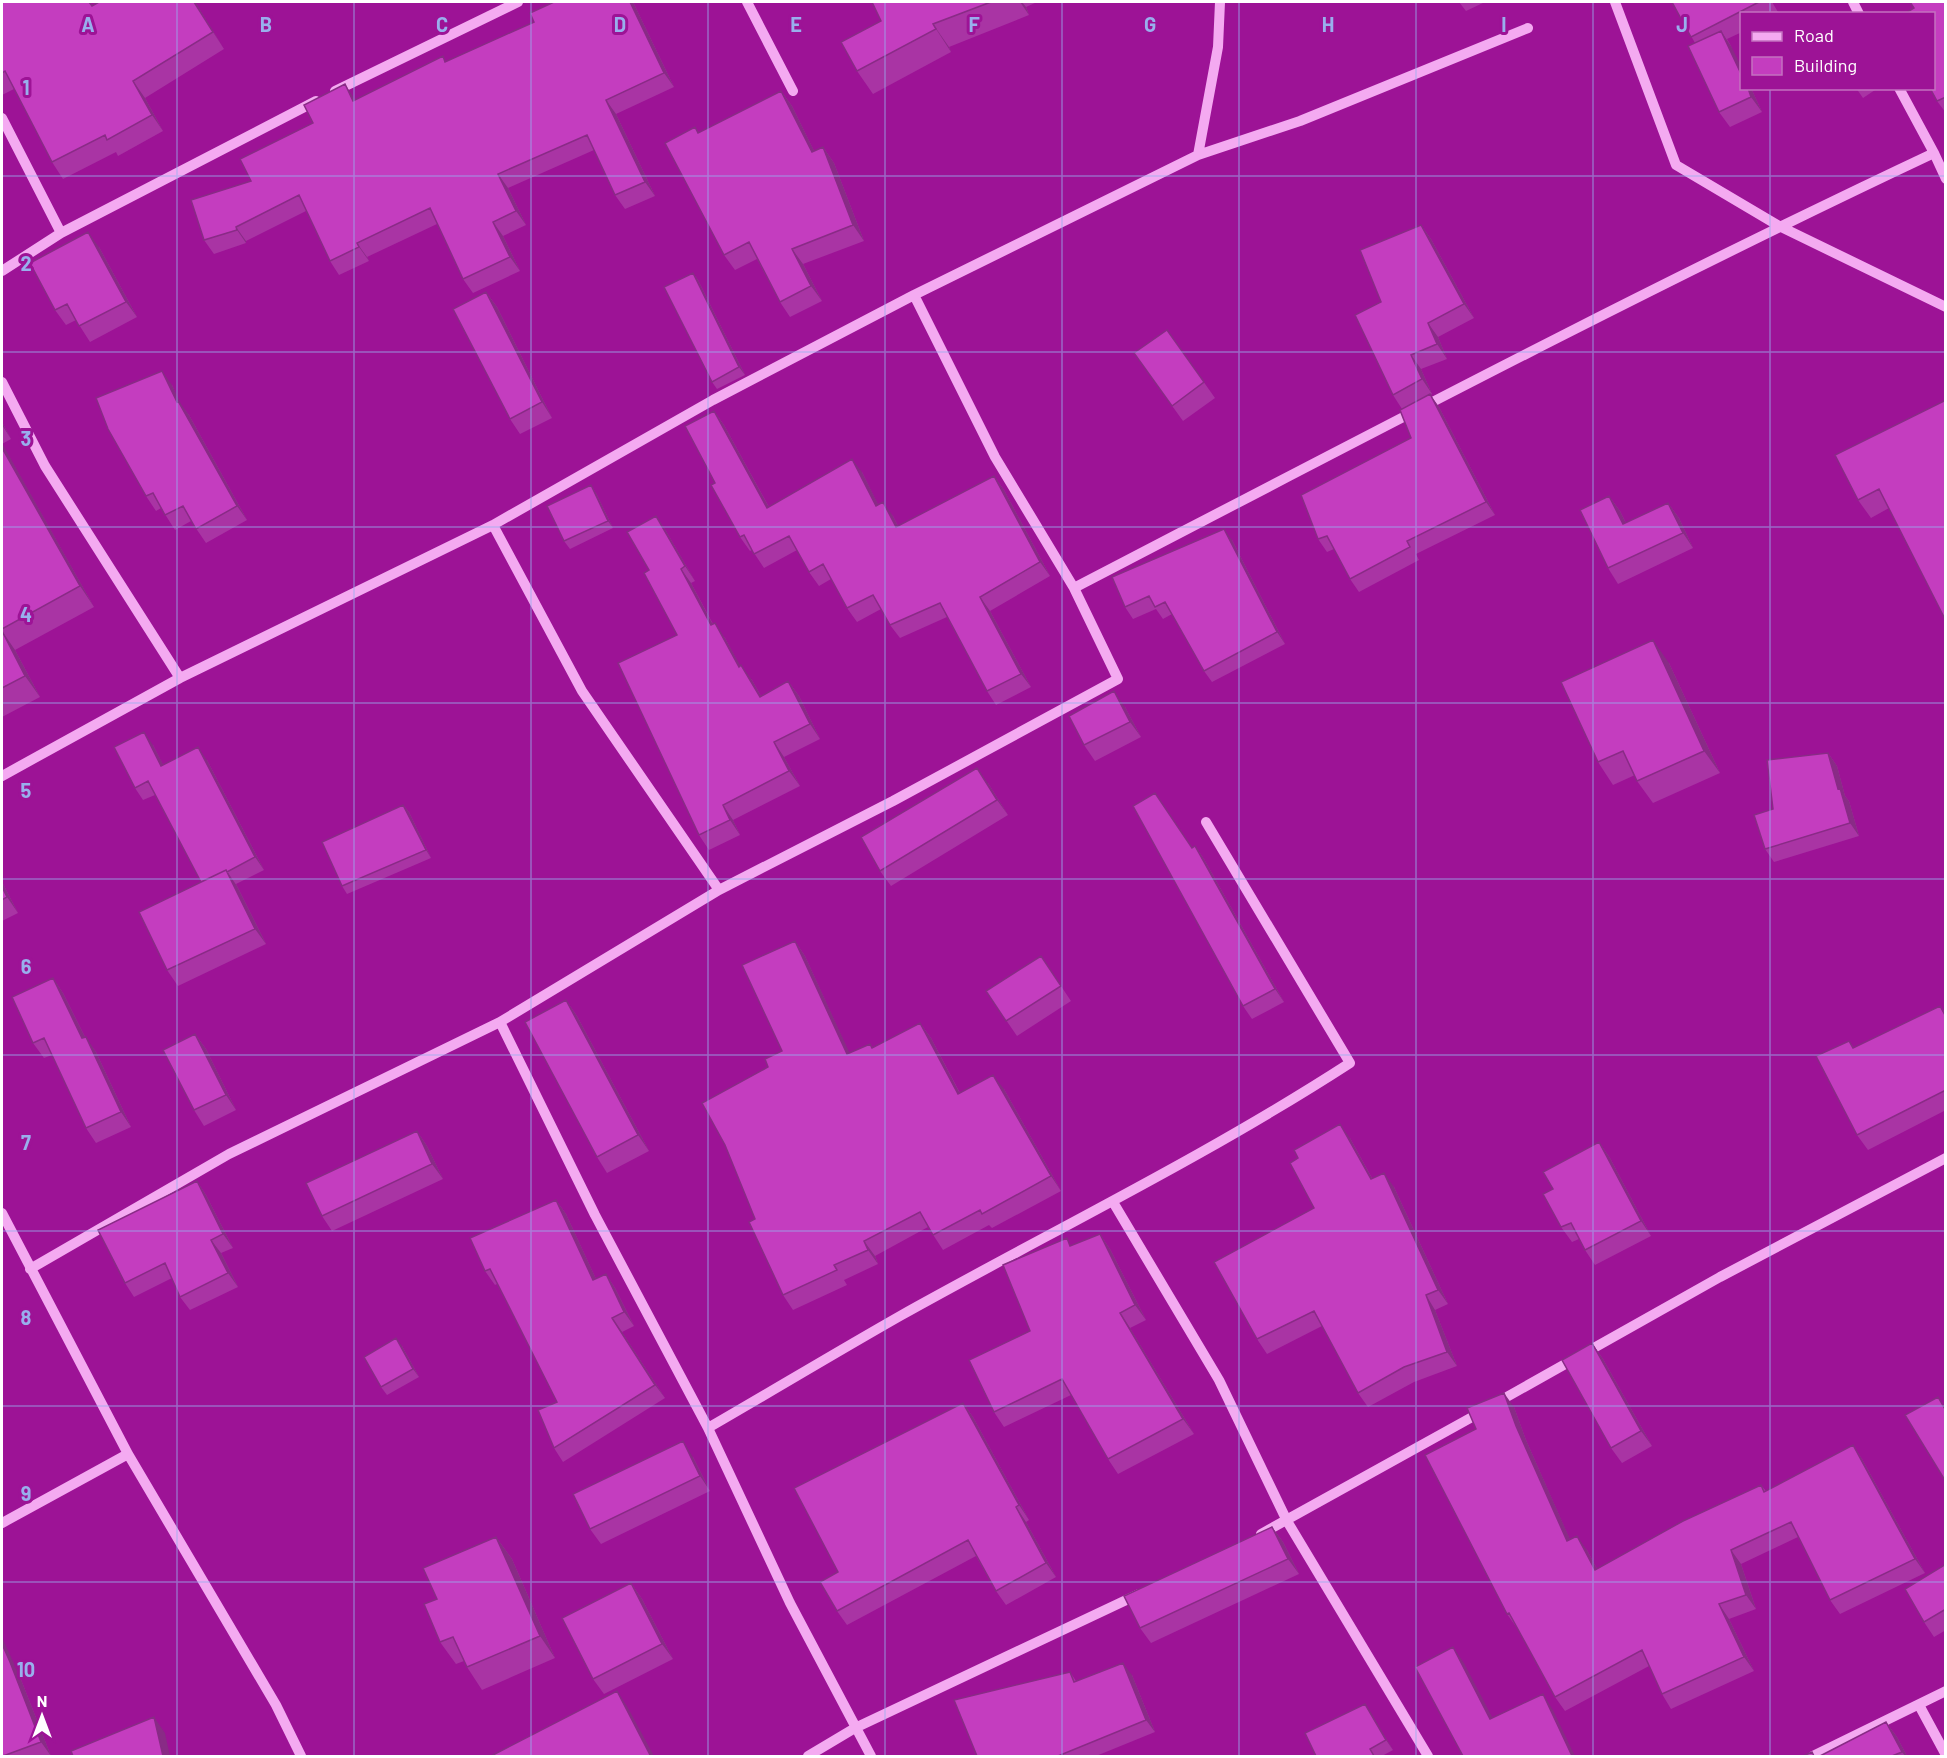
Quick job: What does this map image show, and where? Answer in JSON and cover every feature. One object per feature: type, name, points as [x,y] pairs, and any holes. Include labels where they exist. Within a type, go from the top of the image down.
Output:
[{"type":"street","points":[[2,271],[61,233],[402,57],[518,2]]},
{"type":"street","points":[[747,2],[793,92]]},
{"type":"street","points":[[1198,155],[1218,47],[1220,2]]},
{"type":"street","points":[[1615,2],[1676,165],[1779,226],[1946,307]]},
{"type":"street","points":[[2,776],[180,678],[493,525],[713,400],[914,295],[1198,155],[1299,121],[1528,28]]},
{"type":"street","points":[[1900,90],[1946,179]]},
{"type":"street","points":[[2,118],[61,233]]},
{"type":"street","points":[[1074,588],[1779,226],[1934,153]]},
{"type":"street","points":[[30,1269],[229,1154],[500,1022],[719,890],[893,801],[1118,679],[1074,588],[995,457],[914,295]]},
{"type":"street","points":[[2,382],[45,466],[180,678]]},
{"type":"street","points":[[493,525],[582,691],[719,890]]},
{"type":"street","points":[[708,1428],[901,1316],[1113,1202],[1306,1092],[1350,1063],[1206,822]]},
{"type":"street","points":[[500,1022],[595,1215],[708,1428],[790,1603],[871,1756]]},
{"type":"street","points":[[1245,1542],[1287,1521],[1720,1277],[1946,1158]]},
{"type":"street","points":[[1113,1202],[1220,1380],[1287,1521],[1428,1756]]},
{"type":"street","points":[[2,1213],[128,1454],[276,1705],[301,1756]]},
{"type":"street","points":[[2,1523],[128,1454]]},
{"type":"street","points":[[808,1756],[855,1728],[1150,1588]]},
{"type":"street","points":[[1813,1756],[1946,1691]]},
{"type":"street","points":[[1919,1705],[1946,1755]]},
{"type":"building","points":[[2,2],[89,2],[92,6],[99,2],[194,2],[213,32],[133,81],[152,115],[107,140],[105,135],[52,162],[5,71],[2,73]]},
{"type":"building","points":[[554,2],[630,2],[664,73],[606,100],[645,182],[615,195],[587,135],[498,174],[516,211],[493,222],[510,257],[463,279],[430,208],[357,243],[359,247],[330,261],[299,195],[236,227],[237,230],[204,240],[191,200],[251,181],[240,159],[313,123],[304,105],[345,84],[353,101],[443,56],[445,62],[534,22],[530,13]]},
{"type":"building","points":[[872,2],[991,2],[933,24],[936,29],[857,71],[841,42],[881,21]]},
{"type":"building","points":[[1672,2],[1759,2],[1691,37]]},
{"type":"building","points":[[1910,2],[1946,2],[1946,97],[1937,101],[1931,90],[1935,90],[1935,12],[1907,12],[1914,8]]},
{"type":"building","points":[[1721,31],[1740,72],[1740,90],[1749,90],[1751,97],[1719,112],[1688,46]]},
{"type":"building","points":[[781,91],[812,152],[823,147],[853,225],[792,249],[811,286],[780,302],[749,242],[724,255],[665,143],[695,127],[698,133]]},
{"type":"building","points":[[1421,225],[1464,304],[1428,323],[1437,344],[1411,355],[1422,379],[1393,395],[1355,315],[1381,302],[1360,250]]},
{"type":"building","points":[[88,232],[126,302],[79,326],[67,304],[55,310],[30,263]]},
{"type":"building","points":[[693,273],[739,367],[712,382],[664,287]]},
{"type":"building","points":[[486,292],[542,402],[510,419],[453,309]]},
{"type":"building","points":[[1167,330],[1204,382],[1172,406],[1134,353]]},
{"type":"building","points":[[162,371],[177,402],[237,506],[196,529],[183,506],[165,515],[153,493],[146,496],[108,429],[96,398]]},
{"type":"building","points":[[1430,394],[1486,502],[1407,541],[1410,547],[1350,579],[1327,536],[1318,539],[1301,495],[1411,438],[1400,410]]},
{"type":"building","points":[[1946,400],[1946,621],[1879,489],[1858,500],[1835,455]]},
{"type":"building","points":[[714,411],[767,508],[852,459],[876,506],[883,502],[896,527],[994,476],[1040,562],[980,597],[1021,674],[987,691],[940,603],[890,625],[873,595],[847,608],[823,564],[809,572],[789,536],[754,554],[744,535],[740,537],[711,485],[715,483],[685,426]]},
{"type":"building","points":[[2,448],[80,586],[2,629]]},
{"type":"building","points":[[591,485],[608,521],[564,541],[547,506]]},
{"type":"building","points":[[1609,496],[1623,524],[1668,503],[1683,533],[1608,568],[1580,510]]},
{"type":"building","points":[[656,516],[685,566],[681,569],[711,625],[715,623],[739,667],[741,665],[760,697],[788,681],[810,724],[774,742],[789,771],[723,805],[730,820],[699,835],[618,663],[677,635],[644,573],[649,570],[627,532]]},
{"type":"building","points":[[1224,529],[1277,632],[1204,671],[1165,602],[1155,607],[1149,596],[1125,607],[1112,577]]},
{"type":"building","points":[[2,631],[25,676],[2,688]]},
{"type":"building","points":[[1653,640],[1704,751],[1637,781],[1623,751],[1598,762],[1561,682]]},
{"type":"building","points":[[1114,691],[1130,722],[1084,745],[1069,716]]},
{"type":"building","points":[[144,732],[161,766],[198,747],[255,857],[227,872],[226,870],[201,882],[148,781],[135,788],[114,747]]},
{"type":"building","points":[[1828,753],[1850,823],[1765,849],[1754,815],[1773,809],[1767,760]]},
{"type":"building","points":[[977,768],[997,800],[880,871],[861,837]]},
{"type":"building","points":[[1155,793],[1192,848],[1195,846],[1275,989],[1243,1006],[1133,806]]},
{"type":"building","points":[[403,805],[426,850],[342,886],[322,842]]},
{"type":"building","points":[[226,870],[255,929],[167,970],[139,912]]},
{"type":"building","points":[[2,887],[7,897],[2,900]]},
{"type":"building","points":[[795,941],[847,1054],[870,1044],[872,1048],[920,1023],[958,1094],[993,1075],[1051,1176],[982,1214],[980,1210],[933,1235],[920,1212],[864,1241],[868,1250],[834,1265],[837,1270],[783,1295],[749,1222],[755,1219],[725,1145],[702,1103],[768,1067],[765,1059],[782,1051],[742,965]]},
{"type":"building","points":[[1041,956],[1061,986],[1006,1021],[986,991]]},
{"type":"building","points":[[53,978],[82,1038],[86,1037],[121,1112],[86,1128],[44,1038],[33,1043],[12,997]]},
{"type":"building","points":[[566,1000],[638,1135],[597,1157],[525,1022]]},
{"type":"building","points":[[1940,1006],[1946,1017],[1946,1090],[1857,1135],[1816,1056],[1849,1041],[1853,1048]]},
{"type":"building","points":[[195,1034],[226,1095],[194,1110],[163,1050]]},
{"type":"building","points":[[1340,1124],[1371,1179],[1384,1173],[1438,1290],[1426,1295],[1447,1352],[1404,1367],[1358,1393],[1314,1311],[1257,1339],[1214,1262],[1314,1208],[1290,1163],[1298,1158],[1294,1150]]},
{"type":"building","points":[[417,1131],[432,1164],[322,1216],[306,1183]]},
{"type":"building","points":[[1599,1142],[1641,1221],[1585,1250],[1571,1223],[1561,1227],[1543,1194],[1553,1189],[1543,1172]]},
{"type":"building","points":[[197,1181],[223,1234],[211,1240],[228,1273],[180,1297],[165,1263],[125,1283],[98,1230]]},
{"type":"building","points":[[556,1200],[593,1280],[606,1274],[624,1312],[612,1318],[655,1385],[554,1448],[538,1410],[557,1402],[490,1269],[485,1271],[470,1238]]},
{"type":"building","points":[[1100,1234],[1135,1305],[1120,1313],[1183,1419],[1108,1459],[1062,1379],[994,1412],[969,1360],[1030,1331],[1003,1265],[1067,1238],[1070,1246]]},
{"type":"building","points":[[396,1338],[413,1369],[381,1387],[364,1357]]},
{"type":"building","points":[[1592,1343],[1641,1431],[1611,1448],[1562,1360]]},
{"type":"building","points":[[1504,1393],[1516,1426],[1567,1541],[1577,1536],[1595,1570],[1683,1521],[1761,1485],[1764,1492],[1853,1445],[1915,1559],[1830,1600],[1791,1522],[1731,1550],[1746,1595],[1719,1604],[1744,1657],[1662,1694],[1642,1650],[1555,1697],[1509,1613],[1507,1614],[1425,1455],[1476,1429],[1467,1408]]},
{"type":"building","points":[[1938,1397],[1946,1411],[1946,1482],[1905,1415]]},
{"type":"building","points":[[963,1403],[1019,1505],[1016,1507],[1046,1563],[996,1591],[968,1540],[837,1611],[820,1582],[838,1572],[794,1488]]},
{"type":"building","points":[[683,1441],[700,1476],[590,1529],[573,1494]]},
{"type":"building","points":[[1272,1527],[1288,1559],[1140,1628],[1124,1596]]},
{"type":"building","points":[[496,1537],[540,1636],[467,1667],[453,1637],[440,1642],[424,1604],[437,1599],[423,1568]]},
{"type":"building","points":[[1946,1564],[1946,1609],[1924,1622],[1905,1589]]},
{"type":"building","points":[[631,1583],[662,1644],[593,1679],[562,1618]]},
{"type":"building","points":[[2,1644],[41,1742],[3,1756],[2,1756]]},
{"type":"building","points":[[1453,1647],[1490,1719],[1543,1694],[1572,1756],[1463,1756],[1415,1667]]},
{"type":"building","points":[[1123,1663],[1146,1720],[1058,1756],[977,1756],[954,1700],[1070,1672],[1074,1682]]},
{"type":"building","points":[[617,1691],[650,1755],[491,1756]]},
{"type":"building","points":[[1365,1704],[1386,1740],[1370,1749],[1374,1756],[1316,1756],[1305,1733]]},
{"type":"building","points":[[154,1717],[163,1756],[73,1756],[71,1751]]},
{"type":"building","points":[[1886,1722],[1902,1752],[1892,1756],[1820,1756]]}]
